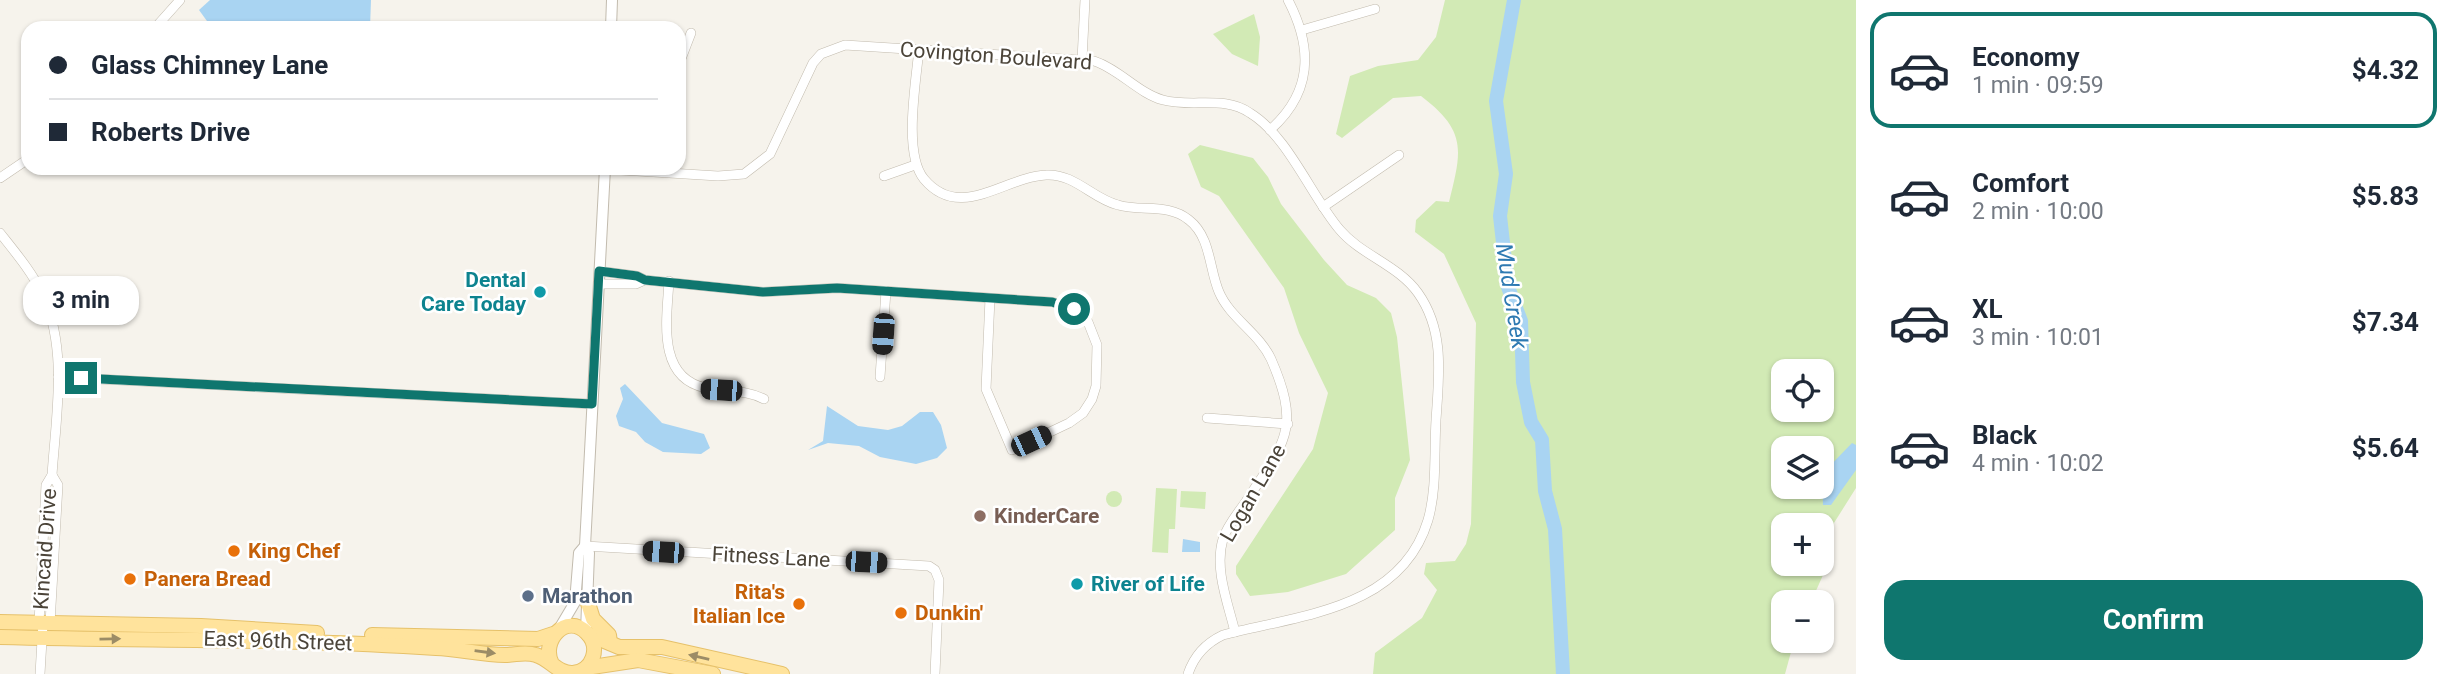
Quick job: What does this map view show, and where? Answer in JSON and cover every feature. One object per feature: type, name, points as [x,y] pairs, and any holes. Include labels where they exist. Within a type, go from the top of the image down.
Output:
[{"type":"main road","points":[[587,600],[593,619],[609,635],[610,644]]},
{"type":"main road","name":"East 96th Street","points":[[0,622],[43,628],[368,644],[502,655],[528,653],[552,664]]},
{"type":"main road","name":"East 96th Street","points":[[0,637],[43,628],[201,626],[342,634],[538,639],[556,632]]},
{"type":"main road","points":[[713,674],[633,660],[586,668],[579,672],[564,672],[552,664],[547,649],[556,632],[575,627],[610,644],[662,647],[782,674]]},
{"type":"main road","points":[[586,668],[591,662],[594,648],[587,633]]},
{"type":"street","points":[[161,21],[180,0]]},
{"type":"street","points":[[611,21],[612,0]]},
{"type":"street","points":[[1082,60],[1085,0]]},
{"type":"street","points":[[1270,130],[1288,110],[1300,90],[1305,57],[1302,30],[1288,0]]},
{"type":"street","points":[[1302,30],[1375,9]]},
{"type":"street","points":[[686,46],[691,33]]},
{"type":"street","name":"Covington Boulevard","points":[[686,172],[732,177],[744,174],[763,162],[776,141],[806,74],[821,54],[845,45],[1082,60],[1114,69],[1160,99],[1238,106],[1270,130],[1344,235],[1407,281],[1432,318],[1439,360],[1428,519],[1407,561],[1390,580],[1369,594],[1336,606],[1214,639],[1196,657],[1188,674]]},
{"type":"street","points":[[884,176],[915,164],[913,144],[919,49]]},
{"type":"street","points":[[1323,207],[1399,155]]},
{"type":"street","points":[[0,178],[21,164]]},
{"type":"street","name":"Logan Lane","points":[[915,164],[930,186],[956,198],[977,197],[1049,174],[1073,181],[1117,205],[1168,210],[1184,216],[1196,226],[1203,238],[1222,298],[1270,357],[1285,397],[1288,424],[1283,445],[1223,537],[1220,567],[1235,632]]},
{"type":"street","points":[[556,632],[575,602],[579,552],[584,546],[605,175]]},
{"type":"street","name":"Kincaid Drive","points":[[0,233],[43,296],[54,330],[58,377],[52,475],[46,485],[40,674]]},
{"type":"street","points":[[599,271],[637,276],[645,280],[763,292],[837,288],[1052,302],[1070,307],[1088,322],[1097,345],[1096,386],[1087,408],[1069,423],[1012,450],[986,389],[990,298]]},
{"type":"street","points":[[598,284],[636,284],[645,280]]},
{"type":"street","points":[[669,281],[667,342],[676,368],[698,386],[748,392],[764,399]]},
{"type":"street","points":[[880,377],[886,291]]},
{"type":"street","points":[[58,377],[592,404]]},
{"type":"street","points":[[1207,418],[1288,424]]},
{"type":"street","points":[[584,546],[589,553],[587,633]]},
{"type":"street","name":"Fitness Lane","points":[[584,546],[929,566],[935,570],[939,580],[934,674]]},
{"type":"green space","points":[[1445,0],[1856,0],[1856,488],[1834,523],[1834,513],[1771,513],[1771,576],[1823,576],[1816,590],[1771,590],[1771,653],[1791,653],[1785,674],[1373,674],[1375,653],[1422,618],[1437,590],[1424,574],[1426,563],[1455,561],[1466,544],[1471,524],[1476,323],[1444,254],[1415,232],[1416,220],[1436,201],[1449,202],[1458,155],[1454,131],[1436,108],[1421,96],[1393,98],[1342,138],[1336,134],[1350,76],[1378,66],[1418,60],[1436,37]]},
{"type":"green space","points":[[1254,14],[1260,37],[1258,66],[1232,54],[1213,34]]},
{"type":"green space","points":[[1200,145],[1253,158],[1268,177],[1281,204],[1324,260],[1347,285],[1376,298],[1391,313],[1397,337],[1410,460],[1395,498],[1395,530],[1346,574],[1288,592],[1250,596],[1236,574],[1236,566],[1313,449],[1328,393],[1299,333],[1284,288],[1219,196],[1201,187],[1188,154]]},
{"type":"green space","points":[[1156,488],[1177,489],[1175,529],[1169,529],[1168,553],[1152,552]]},
{"type":"green space","points":[[1114,491],[1122,499],[1114,507],[1106,499]]},
{"type":"green space","points":[[1181,491],[1206,492],[1205,509],[1180,507]]},
{"type":"water","points":[[210,0],[371,0],[370,21],[207,21],[199,10]]},
{"type":"water","points":[[625,384],[662,423],[704,434],[710,448],[701,454],[663,452],[645,442],[636,432],[619,426],[616,416],[623,399],[620,388]]},
{"type":"water","points":[[827,406],[858,426],[888,430],[902,426],[920,412],[933,412],[941,425],[947,448],[937,458],[916,464],[880,457],[859,446],[828,443],[808,450],[823,441]]},
{"type":"water","points":[[1852,443],[1856,445],[1856,470],[1831,505],[1823,505],[1823,499],[1834,499],[1834,462]]},
{"type":"water","points":[[1183,539],[1200,542],[1200,552],[1182,552]]},
{"type":"waterway","name":"Mud Creek","points":[[1514,0],[1496,101],[1506,174],[1500,216],[1508,287],[1521,321],[1523,382],[1531,422],[1542,440],[1545,491],[1555,529],[1563,674]]},
{"type":"place","name":"Dental Care Today","points":[[540,292]]},
{"type":"place","name":"KinderCare","points":[[980,516]]},
{"type":"place","name":"King Chef","points":[[234,551]]},
{"type":"place","name":"Panera Bread","points":[[130,579]]},
{"type":"place","name":"River of Life","points":[[1077,584]]},
{"type":"place","name":"Marathon","points":[[528,596]]},
{"type":"place","name":"Rita's Italian Ice","points":[[799,604]]},
{"type":"place","name":"Dunkin'","points":[[901,613]]},
{"type":"route","points":[[81,378],[592,404],[599,271],[637,276],[645,280],[719,285],[763,292],[837,288],[1052,302],[1074,309]]}]
